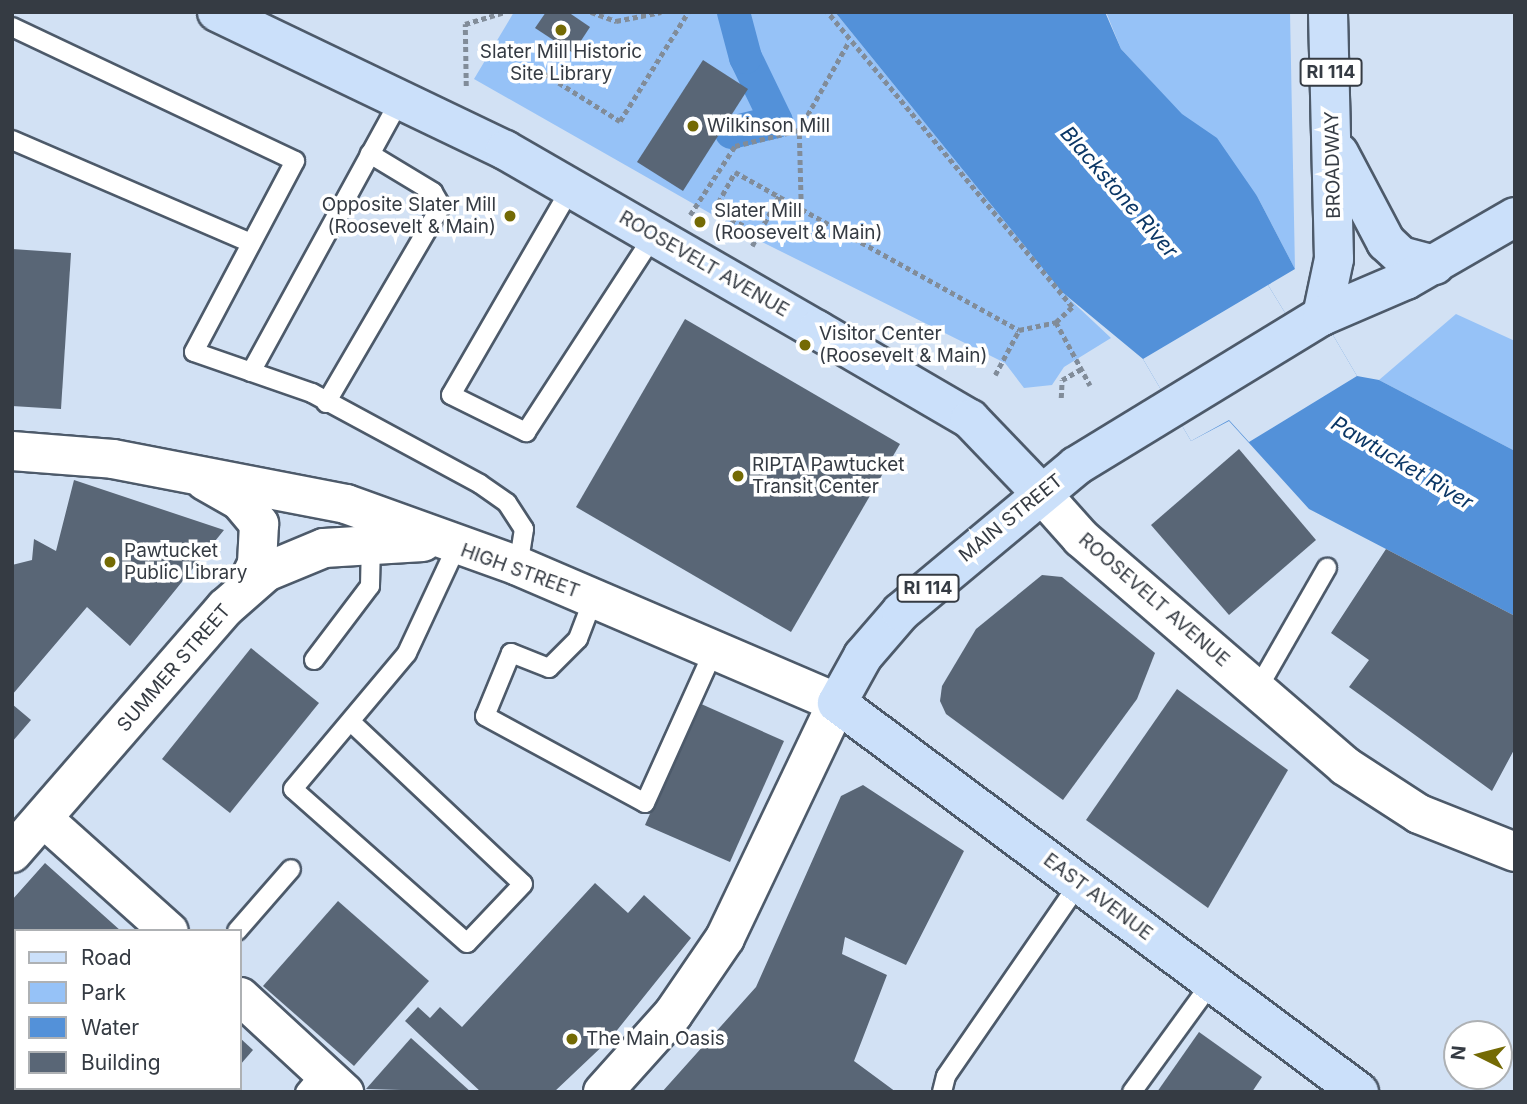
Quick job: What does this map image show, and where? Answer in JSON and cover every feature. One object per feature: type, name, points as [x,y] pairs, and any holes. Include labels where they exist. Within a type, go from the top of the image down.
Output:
[{"type":"main road","name":"ROOSEVELT AVENUE","points":[[217,12],[402,96],[571,188],[970,419],[1082,538],[1257,690],[1382,792],[1459,833],[1515,852]]},
{"type":"main road","name":"BROADWAY","points":[[1322,316],[1334,259],[1333,131],[1328,12]]},
{"type":"main road","points":[[1333,131],[1352,185],[1386,242],[1401,256],[1435,265]]},
{"type":"main road","name":"MAIN STREET","points":[[603,1092],[673,1014],[725,938],[837,702],[879,635],[1040,492],[1322,316],[1435,265],[1515,217]]},
{"type":"main road","name":"HIGH STREET","points":[[12,451],[113,459],[193,476],[271,485],[346,504],[456,548],[518,566],[715,647],[837,702]]},
{"type":"main road","name":"HIGH STREET","points":[[193,476],[240,501],[259,524],[257,564],[246,587]]},
{"type":"main road","name":"SUMMER STREET","points":[[12,852],[246,587],[301,555],[371,541],[456,548]]},
{"type":"main road","name":"EAST AVENUE","points":[[837,702],[1359,1092]]},
{"type":"street","points":[[43,818],[167,929]]},
{"type":"street","points":[[242,998],[324,1085]]},
{"type":"lane","points":[[12,27],[295,161],[194,352],[326,403],[507,503],[524,529],[518,566]]},
{"type":"lane","points":[[251,372],[402,96]]},
{"type":"lane","points":[[12,140],[251,243]]},
{"type":"lane","points":[[326,403],[441,205],[433,192],[370,154]]},
{"type":"lane","points":[[571,188],[451,395],[526,432],[654,236]]},
{"type":"lane","points":[[314,660],[370,586],[371,541]]},
{"type":"lane","points":[[351,722],[523,884],[467,943],[293,789],[407,653],[456,548]]},
{"type":"lane","points":[[1257,690],[1327,568]]},
{"type":"lane","points":[[594,597],[578,639],[549,668],[511,653],[485,716],[645,803],[715,647]]},
{"type":"lane","points":[[239,929],[291,869]]},
{"type":"lane","points":[[942,1092],[946,1076],[1079,883]]},
{"type":"lane","points":[[1132,1092],[1212,982]]},
{"type":"path","points":[[466,86],[464,24],[505,12]]},
{"type":"path","points":[[591,12],[616,21],[661,12]]},
{"type":"path","points":[[537,69],[620,121],[688,12]]},
{"type":"path","points":[[758,234],[714,210],[735,172],[1019,330],[1056,322],[1072,307],[848,43],[827,12]]},
{"type":"path","points":[[801,207],[799,130],[848,43]]},
{"type":"path","points":[[690,215],[735,146],[799,130]]},
{"type":"path","points":[[752,246],[779,196]]},
{"type":"path","points":[[1056,322],[1090,384]]},
{"type":"path","points":[[995,375],[1019,330]]},
{"type":"path","points":[[1061,398],[1062,380],[1080,369]]},
{"type":"green space","points":[[514,12],[835,12],[1062,292],[1111,338],[1064,367],[1052,385],[1024,388],[1005,363],[750,236],[474,79]]},
{"type":"green space","points":[[1106,12],[1290,12],[1295,269],[1257,196],[1121,49]]},
{"type":"green space","points":[[1456,314],[1515,341],[1515,451],[1379,380]]},
{"type":"water","points":[[835,12],[1105,12],[1121,49],[1182,114],[1217,138],[1257,196],[1295,269],[1268,285],[1287,316],[1313,301],[1357,376],[1379,380],[1515,451],[1515,616],[1309,509],[1229,421],[1191,441],[1143,359],[1062,292]]},
{"type":"pier","points":[[1268,285],[1287,316],[1313,301],[1357,376],[1249,442],[1229,420],[1191,441],[1143,359]]},
{"type":"building","points":[[546,12],[568,12],[590,27],[573,53],[535,28]]},
{"type":"building","name":"Wilkinson Mill","points":[[703,60],[748,89],[683,191],[637,162]]},
{"type":"building","points":[[12,249],[71,253],[61,409],[12,406]]},
{"type":"building","name":"RIPTA Pawtucket Transit Center","points":[[685,319],[900,444],[791,632],[576,507]]},
{"type":"building","points":[[1239,449],[1316,540],[1229,615],[1151,525]]},
{"type":"building","name":"Pawtucket Public Library","points":[[74,480],[224,530],[130,646],[87,607],[12,695],[12,565],[32,560],[34,539],[56,551]]},
{"type":"building","points":[[1386,549],[1515,616],[1515,748],[1492,791],[1349,687],[1369,660],[1331,633]]},
{"type":"building","points":[[1042,575],[1062,577],[1155,653],[1137,699],[1063,800],[946,714],[940,701],[942,686],[976,629]]},
{"type":"building","points":[[251,648],[319,703],[230,813],[162,759]]},
{"type":"building","points":[[1177,689],[1288,770],[1208,908],[1086,820]]},
{"type":"building","points":[[699,703],[784,741],[730,862],[645,825]]},
{"type":"building","points":[[12,704],[31,720],[12,742]]},
{"type":"building","points":[[863,785],[964,851],[906,965],[845,937],[842,954],[887,975],[854,1061],[896,1092],[662,1092],[756,987],[841,796]]},
{"type":"building","points":[[45,863],[119,929],[14,929],[14,982],[12,900]]},
{"type":"building","points":[[595,883],[628,913],[644,895],[691,938],[610,1039],[554,1092],[481,1092],[405,1021],[418,1007],[430,1018],[440,1007],[462,1027]]},
{"type":"building","points":[[338,901],[429,981],[354,1066],[263,986]]},
{"type":"building","points":[[1199,1032],[1262,1077],[1252,1092],[1157,1092]]},
{"type":"building","points":[[411,1038],[471,1092],[366,1089]]},
{"type":"building","points":[[242,1040],[253,1050],[242,1063]]},
{"type":"building","points":[[144,1090],[217,1090],[215,1092]]},
{"type":"waterway","points":[[731,132],[776,121],[745,57],[733,12]]},
{"type":"place","name":"Slater Mill Historic Site Library","points":[[561,30]]},
{"type":"place","name":"Wilkinson Mill","points":[[693,126]]},
{"type":"place","name":"Opposite Slater Mill (Roosevelt & Main)","points":[[510,216]]},
{"type":"place","name":"Slater Mill (Roosevelt & Main)","points":[[700,222]]},
{"type":"place","name":"Visitor Center (Roosevelt & Main)","points":[[805,345]]},
{"type":"place","name":"RIPTA Pawtucket Transit Center","points":[[738,476]]},
{"type":"place","name":"Pawtucket Public Library","points":[[110,562]]},
{"type":"place","name":"The Main Oasis","points":[[572,1039]]},
{"type":"water label","name":"Blackstone River","points":[[1119,192]]},
{"type":"water label","name":"Pawtucket River","points":[[1402,463]]}]
